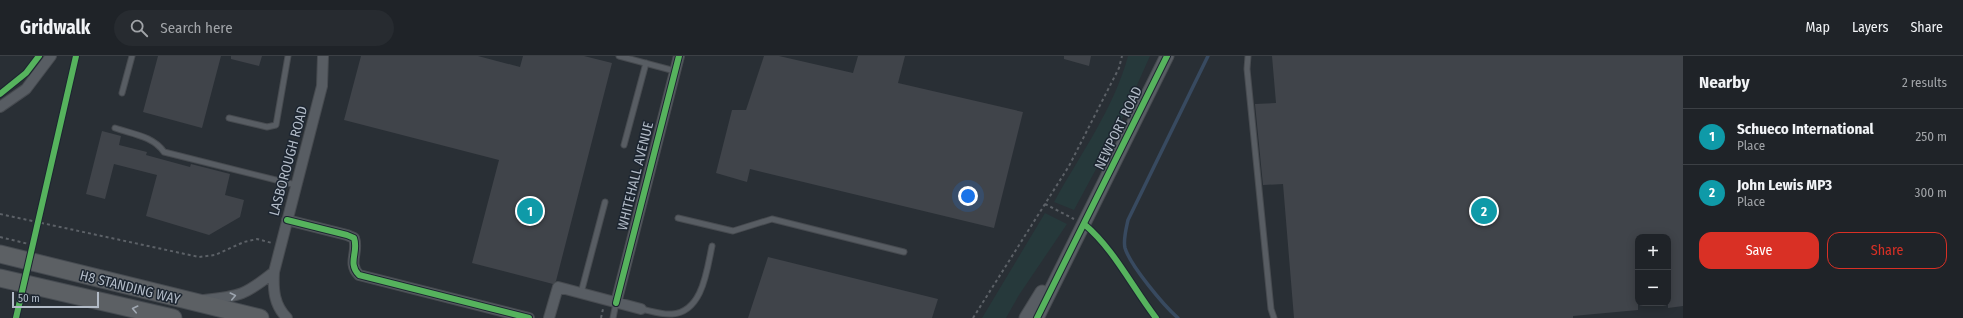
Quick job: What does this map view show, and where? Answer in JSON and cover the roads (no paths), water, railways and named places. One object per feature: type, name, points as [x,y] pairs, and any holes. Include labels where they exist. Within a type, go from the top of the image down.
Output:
[{"type":"highway","name":"H8 STANDING WAY","points":[[3,255],[260,318]]},
{"type":"highway","name":"H8 STANDING WAY","points":[[2,279],[173,318]]},
{"type":"street","points":[[0,107],[26,89],[51,56]]},
{"type":"street","name":"LASBOROUGH ROAD","points":[[287,318],[276,302],[273,284],[274,272],[322,86],[323,56]]},
{"type":"street","name":"WHITEHALL AVENUE","points":[[616,303],[679,56]]},
{"type":"street","name":"NEWPORT ROAD","points":[[1037,318],[1167,56]]},
{"type":"street","points":[[287,220],[354,238],[356,246],[352,262],[354,269],[359,275],[529,318]]},
{"type":"street","points":[[1026,318],[1084,224]]},
{"type":"street","points":[[189,301],[234,297],[250,291],[274,272]]},
{"type":"street","points":[[549,318],[558,287],[641,309]]},
{"type":"lane","points":[[122,93],[132,56]]},
{"type":"lane","points":[[229,118],[267,128],[276,125],[288,56]]},
{"type":"lane","points":[[619,56],[675,71]]},
{"type":"lane","points":[[1248,56],[1247,69],[1271,309],[1274,318]]},
{"type":"lane","points":[[624,145],[646,63]]},
{"type":"lane","points":[[115,128],[150,139],[159,145],[164,152],[296,185]]},
{"type":"lane","points":[[581,293],[606,202]]},
{"type":"lane","points":[[678,218],[733,231],[772,219],[904,252]]},
{"type":"lane","points":[[641,309],[673,314],[683,312],[690,307],[699,294],[712,246]]},
{"type":"lane","points":[[613,318],[616,303]]},
{"type":"waterway","points":[[1178,318],[1156,295],[1140,274],[1128,255],[1124,245],[1128,220],[1208,56]]},
{"type":"place","name":"Schueco International","points":[[530,211]]},
{"type":"place","name":"John Lewis MP3","points":[[1484,211]]}]
